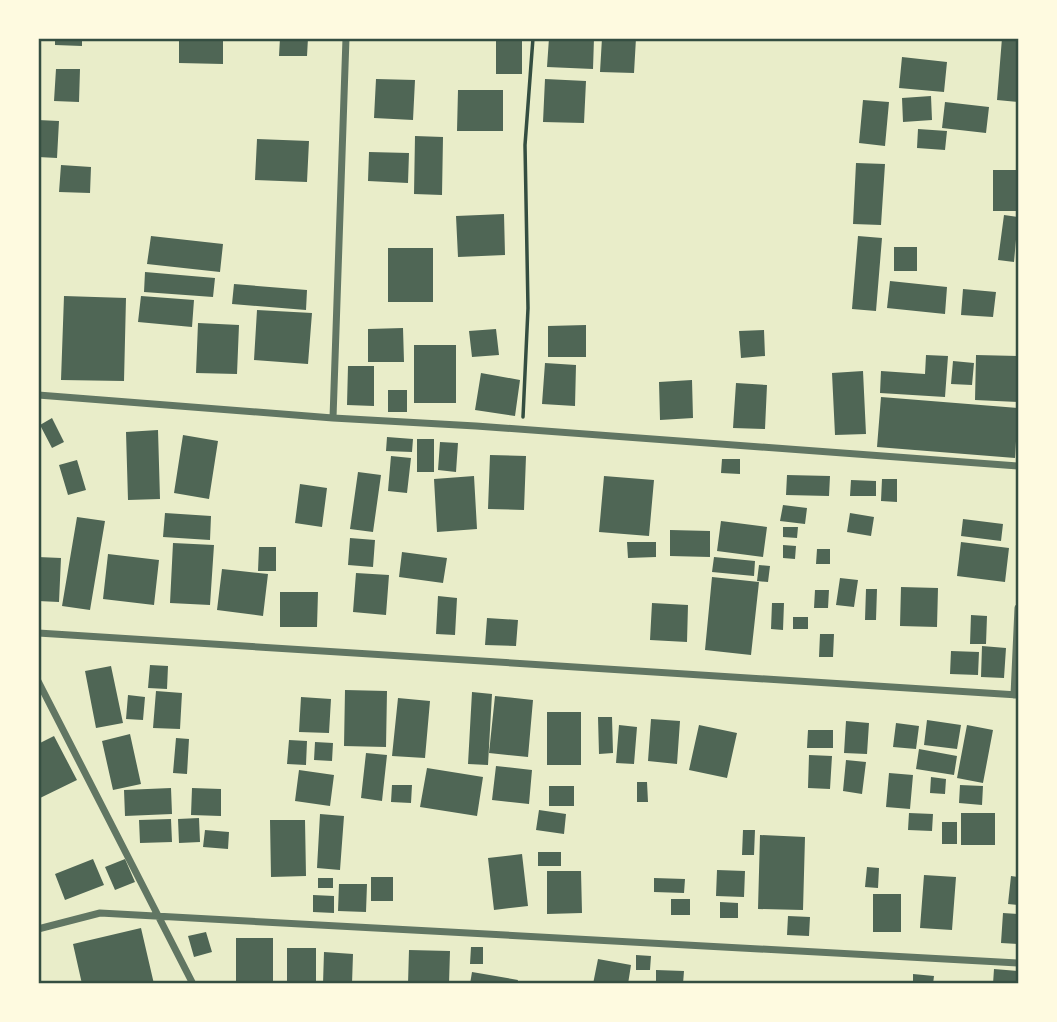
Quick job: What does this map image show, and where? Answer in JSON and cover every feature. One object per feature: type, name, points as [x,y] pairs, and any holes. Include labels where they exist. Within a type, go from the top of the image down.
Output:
[{"type":"street","points":[[333,418],[346,38]]},
{"type":"street","points":[[38,395],[1018,466]]},
{"type":"street","points":[[38,633],[1016,695],[1018,608]]},
{"type":"street","points":[[38,681],[193,984]]},
{"type":"street","points":[[38,929],[100,913],[1018,962]]},
{"type":"path","points":[[523,429],[528,308],[526,145],[533,38]]},
{"type":"building","points":[[55,38],[82,38],[82,46],[55,45]]},
{"type":"building","points":[[179,38],[223,38],[223,64],[179,63]]},
{"type":"building","points":[[280,38],[308,38],[307,56],[279,56]]},
{"type":"building","points":[[496,38],[522,38],[522,74],[496,74]]},
{"type":"building","points":[[549,38],[594,38],[593,69],[547,67]]},
{"type":"building","points":[[602,38],[636,38],[634,73],[600,72]]},
{"type":"building","points":[[1002,38],[1018,38],[1018,102],[997,100]]},
{"type":"building","points":[[902,57],[947,62],[944,92],[899,88]]},
{"type":"building","points":[[56,69],[80,69],[79,102],[54,101]]},
{"type":"building","points":[[376,79],[415,80],[413,120],[374,118]]},
{"type":"building","points":[[545,79],[586,81],[584,123],[543,122]]},
{"type":"building","points":[[458,90],[503,90],[503,131],[457,131]]},
{"type":"building","points":[[931,96],[932,120],[903,122],[902,98]]},
{"type":"building","points":[[863,100],[889,102],[885,146],[859,143]]},
{"type":"building","points":[[945,102],[989,107],[986,133],[942,128]]},
{"type":"building","points":[[38,120],[59,121],[57,158],[38,157]]},
{"type":"building","points":[[918,129],[947,131],[945,150],[917,148]]},
{"type":"building","points":[[415,136],[443,137],[442,195],[414,194]]},
{"type":"building","points":[[257,139],[309,141],[307,182],[255,180]]},
{"type":"building","points":[[369,152],[409,153],[408,183],[368,181]]},
{"type":"building","points":[[856,163],[885,164],[881,225],[853,224]]},
{"type":"building","points":[[61,165],[91,167],[90,193],[59,192]]},
{"type":"building","points":[[993,170],[1018,170],[1018,211],[993,211]]},
{"type":"building","points":[[504,214],[505,255],[458,257],[456,216]]},
{"type":"building","points":[[1004,215],[1018,217],[1014,262],[998,260]]},
{"type":"building","points":[[151,236],[223,244],[220,272],[147,264]]},
{"type":"building","points":[[858,236],[882,238],[876,311],[852,309]]},
{"type":"building","points":[[894,247],[917,247],[917,271],[894,271]]},
{"type":"building","points":[[388,248],[433,248],[433,302],[388,302]]},
{"type":"building","points":[[145,272],[215,278],[213,297],[144,292]]},
{"type":"building","points":[[890,281],[947,287],[945,314],[887,308]]},
{"type":"building","points":[[234,284],[307,290],[306,310],[232,304]]},
{"type":"building","points":[[963,289],[996,292],[993,317],[961,315]]},
{"type":"building","points":[[64,296],[126,298],[124,381],[61,380]]},
{"type":"building","points":[[141,296],[194,300],[192,327],[138,322]]},
{"type":"building","points":[[257,310],[312,313],[308,364],[254,360]]},
{"type":"building","points":[[198,323],[239,325],[237,374],[196,373]]},
{"type":"building","points":[[586,325],[586,357],[548,357],[548,326]]},
{"type":"building","points":[[403,328],[404,362],[368,362],[368,329]]},
{"type":"building","points":[[496,329],[499,355],[472,357],[469,331]]},
{"type":"building","points":[[764,330],[765,356],[741,358],[739,331]]},
{"type":"building","points":[[414,345],[456,345],[456,403],[414,403]]},
{"type":"building","points":[[926,355],[948,356],[945,397],[880,393],[881,371],[925,374]]},
{"type":"building","points":[[976,355],[1018,356],[1018,402],[975,400]]},
{"type":"building","points":[[953,361],[974,363],[972,385],[951,384]]},
{"type":"building","points":[[545,363],[576,365],[575,406],[542,404]]},
{"type":"building","points":[[348,366],[374,366],[374,406],[347,405]]},
{"type":"building","points":[[863,371],[866,434],[835,435],[832,373]]},
{"type":"building","points":[[481,373],[520,380],[515,416],[475,410]]},
{"type":"building","points":[[692,380],[693,418],[660,420],[659,382]]},
{"type":"building","points":[[736,383],[767,385],[765,429],[733,428]]},
{"type":"building","points":[[388,390],[407,390],[407,412],[388,412]]},
{"type":"building","points":[[881,397],[1018,408],[1015,458],[877,447]]},
{"type":"building","points":[[52,418],[64,442],[52,448],[40,425]]},
{"type":"building","points":[[158,430],[160,499],[128,500],[126,432]]},
{"type":"building","points":[[183,435],[218,441],[209,499],[174,493]]},
{"type":"building","points":[[387,437],[413,439],[412,452],[386,451]]},
{"type":"building","points":[[417,439],[434,439],[434,472],[417,472]]},
{"type":"building","points":[[440,442],[458,443],[456,472],[438,470]]},
{"type":"building","points":[[490,455],[526,456],[524,510],[488,509]]},
{"type":"building","points":[[391,456],[411,458],[407,493],[388,491]]},
{"type":"building","points":[[722,459],[740,459],[740,474],[721,473]]},
{"type":"building","points":[[77,460],[86,490],[68,495],[59,465]]},
{"type":"building","points":[[358,472],[381,475],[373,532],[350,529]]},
{"type":"building","points":[[787,475],[830,476],[829,496],[786,495]]},
{"type":"building","points":[[474,476],[477,529],[437,532],[434,479]]},
{"type":"building","points":[[604,476],[654,480],[649,536],[599,532]]},
{"type":"building","points":[[882,479],[897,479],[897,502],[881,501]]},
{"type":"building","points":[[851,480],[876,481],[876,496],[850,496]]},
{"type":"building","points":[[300,484],[327,488],[322,527],[295,523]]},
{"type":"building","points":[[783,505],[807,508],[805,524],[780,521]]},
{"type":"building","points":[[165,513],[211,516],[210,540],[163,537]]},
{"type":"building","points":[[850,513],[874,517],[871,536],[847,532]]},
{"type":"building","points":[[77,517],[105,521],[90,610],[62,606]]},
{"type":"building","points":[[963,519],[1003,524],[1001,541],[961,536]]},
{"type":"building","points":[[721,521],[767,527],[763,557],[717,551]]},
{"type":"building","points":[[783,527],[798,527],[797,538],[783,537]]},
{"type":"building","points":[[670,530],[710,531],[710,557],[670,556]]},
{"type":"building","points":[[350,538],[375,540],[373,567],[348,565]]},
{"type":"building","points":[[627,542],[656,542],[656,557],[628,558]]},
{"type":"building","points":[[961,542],[1009,548],[1005,582],[957,576]]},
{"type":"building","points":[[173,543],[214,545],[210,605],[170,603]]},
{"type":"building","points":[[783,545],[796,546],[795,559],[783,558]]},
{"type":"building","points":[[259,547],[276,547],[276,571],[258,571]]},
{"type":"building","points":[[817,549],[830,549],[830,564],[816,564]]},
{"type":"building","points":[[402,552],[447,558],[443,583],[399,577]]},
{"type":"building","points":[[108,554],[159,560],[154,605],[103,599]]},
{"type":"building","points":[[38,557],[61,558],[59,602],[38,601]]},
{"type":"building","points":[[714,557],[755,561],[754,576],[712,572]]},
{"type":"building","points":[[759,565],[770,566],[768,582],[757,581]]},
{"type":"building","points":[[222,569],[268,574],[263,616],[217,610]]},
{"type":"building","points":[[356,573],[389,575],[386,615],[353,612]]},
{"type":"building","points":[[712,577],[759,582],[751,655],[705,650]]},
{"type":"building","points":[[840,578],[858,580],[854,607],[836,605]]},
{"type":"building","points":[[901,587],[938,588],[937,627],[900,626]]},
{"type":"building","points":[[866,589],[877,589],[876,620],[865,620]]},
{"type":"building","points":[[815,590],[829,590],[828,608],[814,608]]},
{"type":"building","points":[[280,592],[318,592],[317,627],[280,627]]},
{"type":"building","points":[[438,596],[457,598],[455,635],[436,634]]},
{"type":"building","points":[[652,603],[688,605],[687,642],[650,640]]},
{"type":"building","points":[[772,603],[784,603],[783,630],[771,629]]},
{"type":"building","points":[[971,615],[987,616],[986,644],[970,644]]},
{"type":"building","points":[[793,617],[808,617],[808,629],[793,629]]},
{"type":"building","points":[[487,618],[518,620],[516,646],[485,645]]},
{"type":"building","points":[[820,634],[834,634],[833,657],[819,657]]},
{"type":"building","points":[[982,646],[1006,648],[1004,678],[981,677]]},
{"type":"building","points":[[951,651],[979,652],[978,675],[950,674]]},
{"type":"building","points":[[150,665],[168,666],[167,689],[148,688]]},
{"type":"building","points":[[111,666],[123,723],[96,728],[85,671]]},
{"type":"building","points":[[345,690],[387,691],[386,747],[344,746]]},
{"type":"building","points":[[156,691],[182,693],[180,729],[153,728]]},
{"type":"building","points":[[472,692],[492,694],[488,765],[468,764]]},
{"type":"building","points":[[128,695],[145,697],[143,720],[126,719]]},
{"type":"building","points":[[495,696],[533,700],[528,757],[489,753]]},
{"type":"building","points":[[301,697],[331,699],[329,733],[299,732]]},
{"type":"building","points":[[398,698],[430,701],[425,758],[392,756]]},
{"type":"building","points":[[547,712],[581,712],[581,765],[547,765]]},
{"type":"building","points":[[598,717],[612,717],[613,753],[599,754]]},
{"type":"building","points":[[651,719],[680,721],[677,764],[648,761]]},
{"type":"building","points":[[927,720],[961,725],[957,749],[924,745]]},
{"type":"building","points":[[846,721],[869,723],[867,754],[844,753]]},
{"type":"building","points":[[896,723],[919,726],[916,749],[893,747]]},
{"type":"building","points":[[619,725],[637,727],[634,764],[616,763]]},
{"type":"building","points":[[699,725],[737,733],[727,778],[689,770]]},
{"type":"building","points":[[967,725],[993,730],[983,783],[957,778]]},
{"type":"building","points":[[808,730],[833,730],[833,748],[807,748]]},
{"type":"building","points":[[130,734],[141,784],[113,790],[102,741]]},
{"type":"building","points":[[54,736],[77,780],[38,799],[38,744]]},
{"type":"building","points":[[176,738],[189,739],[187,774],[173,773]]},
{"type":"building","points":[[289,740],[307,741],[306,765],[287,764]]},
{"type":"building","points":[[315,742],[333,743],[332,761],[314,760]]},
{"type":"building","points":[[919,749],[957,756],[954,775],[916,769]]},
{"type":"building","points":[[366,753],[387,755],[382,801],[361,798]]},
{"type":"building","points":[[809,755],[832,756],[830,789],[808,788]]},
{"type":"building","points":[[846,760],[866,762],[862,794],[843,791]]},
{"type":"building","points":[[496,766],[532,770],[529,804],[492,800]]},
{"type":"building","points":[[427,768],[483,777],[477,816],[420,807]]},
{"type":"building","points":[[299,770],[334,775],[330,806],[295,801]]},
{"type":"building","points":[[889,773],[913,775],[910,809],[886,807]]},
{"type":"building","points":[[931,777],[946,779],[945,794],[930,793]]},
{"type":"building","points":[[637,782],[647,782],[648,802],[637,802]]},
{"type":"building","points":[[392,785],[412,785],[411,803],[391,802]]},
{"type":"building","points":[[960,785],[983,786],[982,805],[959,803]]},
{"type":"building","points":[[549,786],[574,786],[574,806],[549,806]]},
{"type":"building","points":[[171,788],[172,814],[125,816],[124,790]]},
{"type":"building","points":[[192,788],[221,789],[221,816],[191,815]]},
{"type":"building","points":[[539,810],[566,814],[564,834],[536,830]]},
{"type":"building","points":[[909,813],[933,814],[932,831],[908,830]]},
{"type":"building","points":[[961,813],[995,813],[995,845],[961,845]]},
{"type":"building","points":[[320,814],[344,816],[340,870],[317,868]]},
{"type":"building","points":[[199,818],[200,842],[179,843],[178,819]]},
{"type":"building","points":[[171,819],[172,842],[140,843],[139,820]]},
{"type":"building","points":[[270,820],[305,820],[306,876],[271,877]]},
{"type":"building","points":[[942,822],[957,822],[957,844],[942,844]]},
{"type":"building","points":[[205,830],[229,832],[228,849],[203,847]]},
{"type":"building","points":[[743,830],[755,830],[754,855],[742,855]]},
{"type":"building","points":[[760,835],[805,837],[803,910],[758,909]]},
{"type":"building","points":[[538,852],[561,852],[561,866],[538,866]]},
{"type":"building","points":[[522,854],[528,906],[494,910],[488,858]]},
{"type":"building","points":[[93,859],[104,885],[65,900],[55,874]]},
{"type":"building","points":[[125,859],[135,882],[115,890],[105,867]]},
{"type":"building","points":[[867,867],[879,868],[878,888],[865,887]]},
{"type":"building","points":[[717,870],[745,871],[744,897],[716,896]]},
{"type":"building","points":[[547,871],[581,871],[582,913],[547,914]]},
{"type":"building","points":[[924,875],[956,877],[952,930],[920,928]]},
{"type":"building","points":[[1011,876],[1018,877],[1018,905],[1008,904]]},
{"type":"building","points":[[371,877],[393,877],[393,901],[371,901]]},
{"type":"building","points":[[318,878],[333,878],[333,888],[318,888]]},
{"type":"building","points":[[654,878],[685,879],[684,893],[654,892]]},
{"type":"building","points":[[339,884],[367,884],[366,912],[338,911]]},
{"type":"building","points":[[873,894],[901,894],[901,932],[873,932]]},
{"type":"building","points":[[313,895],[334,896],[334,913],[313,912]]},
{"type":"building","points":[[671,899],[690,899],[690,915],[671,915]]},
{"type":"building","points":[[720,902],[738,903],[738,918],[720,918]]},
{"type":"building","points":[[1003,913],[1018,914],[1018,944],[1001,943]]},
{"type":"building","points":[[788,916],[810,917],[809,936],[787,935]]},
{"type":"building","points":[[141,928],[154,984],[82,984],[73,944]]},
{"type":"building","points":[[206,932],[212,952],[194,957],[188,936]]},
{"type":"building","points":[[236,938],[273,938],[273,984],[236,984]]},
{"type":"building","points":[[471,947],[483,947],[483,964],[470,964]]},
{"type":"building","points":[[287,948],[316,948],[316,984],[287,984]]},
{"type":"building","points":[[409,950],[450,951],[449,984],[408,984]]},
{"type":"building","points":[[324,952],[353,954],[352,984],[323,984]]},
{"type":"building","points":[[636,955],[651,956],[650,970],[636,970]]},
{"type":"building","points":[[598,959],[631,965],[628,984],[593,984]]},
{"type":"building","points":[[994,969],[1018,971],[1018,984],[993,984]]},
{"type":"building","points":[[656,970],[684,971],[683,984],[656,984]]},
{"type":"building","points":[[472,972],[518,980],[517,984],[470,984]]},
{"type":"building","points":[[913,974],[934,976],[933,984],[913,984]]}]
